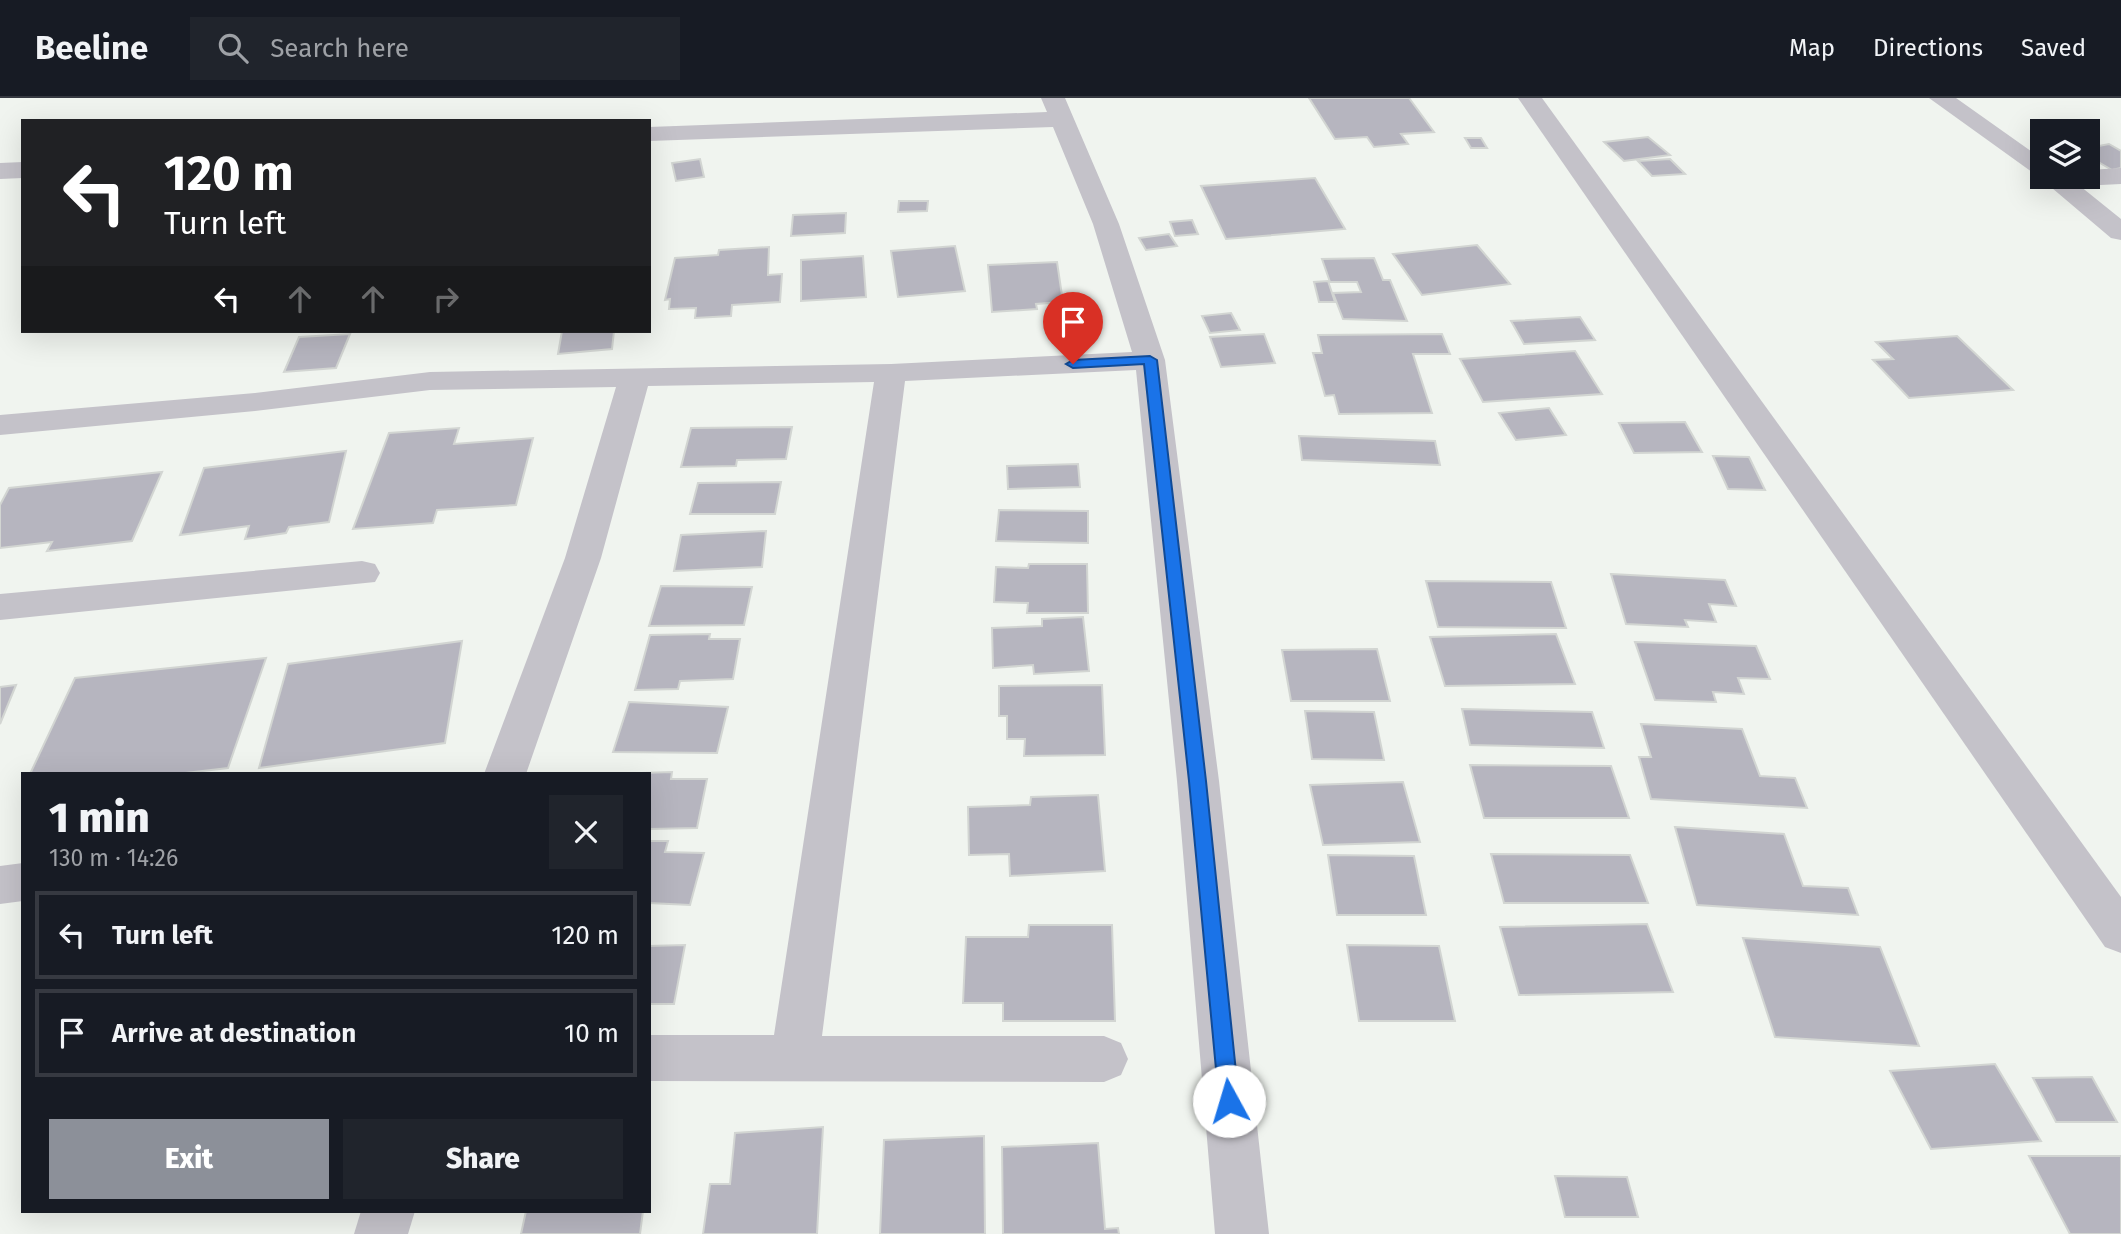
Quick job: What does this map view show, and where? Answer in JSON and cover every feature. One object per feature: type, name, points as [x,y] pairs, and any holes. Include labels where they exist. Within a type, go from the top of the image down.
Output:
[{"type":"street","points":[[1530,98],[2121,933]]},
{"type":"street","points":[[1941,98],[2030,161]]},
{"type":"street","points":[[651,134],[1057,108],[1106,223],[1150,360],[1198,781],[1242,1234]]},
{"type":"street","points":[[0,171],[21,170]]},
{"type":"street","points":[[2100,176],[2121,176]]},
{"type":"street","points":[[2067,189],[2121,232]]},
{"type":"street","points":[[0,425],[255,402],[430,382],[891,373],[1150,360]]},
{"type":"street","points":[[795,1058],[891,373]]},
{"type":"street","points":[[506,772],[583,558],[634,380]]},
{"type":"street","points":[[0,607],[362,573]]},
{"type":"street","points":[[0,885],[21,882]]},
{"type":"street","points":[[651,1058],[1104,1059]]},
{"type":"street","points":[[381,1234],[386,1213]]},
{"type":"building","points":[[1309,98],[1409,98],[1434,132],[1401,134],[1408,144],[1374,147],[1367,137],[1335,139]]},
{"type":"building","points":[[1648,137],[1670,155],[1624,161],[1604,142]]},
{"type":"building","points":[[1465,138],[1481,138],[1487,148],[1471,148]]},
{"type":"building","points":[[2109,144],[2121,151],[2121,168],[2112,170],[2100,163],[2100,146]]},
{"type":"building","points":[[700,159],[704,177],[676,181],[672,163]]},
{"type":"building","points":[[1670,159],[1685,174],[1652,176],[1638,161]]},
{"type":"building","points":[[1315,178],[1345,229],[1226,239],[1201,186]]},
{"type":"building","points":[[899,201],[928,201],[927,211],[898,212]]},
{"type":"building","points":[[846,213],[845,233],[791,236],[793,215]]},
{"type":"building","points":[[1192,220],[1198,234],[1175,236],[1170,222]]},
{"type":"building","points":[[1169,234],[1177,246],[1146,250],[1139,238]]},
{"type":"building","points":[[1477,245],[1510,284],[1422,295],[1393,254]]},
{"type":"building","points":[[955,246],[965,291],[898,297],[891,251]]},
{"type":"building","points":[[769,247],[768,275],[782,274],[780,302],[732,305],[731,316],[695,318],[696,308],[669,309],[670,299],[665,300],[675,258],[718,255],[719,250]]},
{"type":"building","points":[[863,256],[866,297],[801,301],[801,260]]},
{"type":"building","points":[[1374,258],[1383,280],[1390,280],[1407,321],[1343,319],[1333,293],[1361,292],[1357,282],[1330,282],[1322,259]]},
{"type":"building","points":[[1057,262],[1063,302],[1036,304],[1037,309],[992,312],[988,265]]},
{"type":"building","points":[[1328,281],[1335,302],[1319,302],[1314,282]]},
{"type":"building","points":[[1231,313],[1240,330],[1210,333],[1202,316]]},
{"type":"building","points":[[1580,317],[1595,340],[1524,344],[1511,321]]},
{"type":"building","points":[[562,333],[614,333],[612,349],[558,354]]},
{"type":"building","points":[[350,334],[336,368],[284,372],[299,337]]},
{"type":"building","points":[[1264,334],[1275,363],[1221,367],[1210,337]]},
{"type":"building","points":[[1442,334],[1450,354],[1413,354],[1432,413],[1339,414],[1334,395],[1325,396],[1313,353],[1322,353],[1318,335]]},
{"type":"building","points":[[1957,336],[2013,390],[1909,398],[1873,360],[1893,359],[1876,342]]},
{"type":"building","points":[[1575,351],[1602,394],[1483,402],[1460,359]]},
{"type":"building","points":[[1549,408],[1566,435],[1516,440],[1499,413]]},
{"type":"building","points":[[1685,422],[1702,452],[1634,453],[1619,423]]},
{"type":"building","points":[[792,427],[786,459],[737,460],[736,466],[681,467],[691,428]]},
{"type":"building","points":[[459,428],[454,444],[533,438],[516,505],[437,510],[433,523],[353,529],[389,433]]},
{"type":"building","points":[[1299,436],[1435,441],[1440,465],[1302,460]]},
{"type":"building","points":[[346,451],[329,522],[289,527],[286,533],[245,539],[249,526],[180,535],[204,468]]},
{"type":"building","points":[[1713,456],[1749,457],[1765,490],[1728,489]]},
{"type":"building","points":[[1078,464],[1080,487],[1008,489],[1007,466]]},
{"type":"building","points":[[162,472],[132,541],[47,551],[52,542],[0,548],[0,505],[9,488]]},
{"type":"building","points":[[781,482],[775,514],[690,514],[698,483]]},
{"type":"building","points":[[999,510],[1088,511],[1088,543],[996,541]]},
{"type":"building","points":[[766,531],[762,567],[674,571],[681,535]]},
{"type":"building","points":[[1029,564],[1087,564],[1088,613],[1027,613],[1028,603],[994,602],[996,567],[1028,568]]},
{"type":"building","points":[[1611,574],[1725,580],[1736,606],[1709,604],[1716,622],[1685,620],[1688,627],[1626,624]]},
{"type":"building","points":[[1426,581],[1551,582],[1566,628],[1438,627]]},
{"type":"building","points":[[661,586],[752,587],[744,625],[649,626]]},
{"type":"building","points":[[1083,617],[1089,671],[1034,674],[1033,665],[993,668],[992,628],[1042,626],[1042,619]]},
{"type":"building","points":[[710,634],[709,639],[740,639],[733,679],[680,681],[678,689],[635,690],[650,635]]},
{"type":"building","points":[[1556,634],[1575,684],[1445,686],[1430,637]]},
{"type":"building","points":[[462,641],[445,743],[259,768],[288,664]]},
{"type":"building","points":[[1635,642],[1756,646],[1770,679],[1738,678],[1744,694],[1713,692],[1716,702],[1655,700]]},
{"type":"building","points":[[1377,649],[1390,701],[1291,701],[1282,650]]},
{"type":"building","points":[[266,658],[228,768],[194,772],[31,772],[75,678]]},
{"type":"building","points":[[16,685],[0,724],[0,687]]},
{"type":"building","points":[[1102,685],[1105,755],[1024,756],[1025,739],[1007,739],[1007,716],[999,716],[999,686]]},
{"type":"building","points":[[629,702],[728,707],[717,753],[613,752]]},
{"type":"building","points":[[1462,709],[1592,712],[1604,748],[1470,745]]},
{"type":"building","points":[[1305,711],[1374,712],[1384,760],[1312,759]]},
{"type":"building","points":[[1641,724],[1742,729],[1760,776],[1795,778],[1807,808],[1651,799],[1639,757],[1651,757]]},
{"type":"building","points":[[1470,765],[1611,766],[1629,818],[1484,818]]},
{"type":"building","points":[[672,772],[671,779],[707,779],[697,828],[651,829],[651,773]]},
{"type":"building","points":[[1403,782],[1420,842],[1323,845],[1310,785]]},
{"type":"building","points":[[1098,795],[1105,871],[1010,876],[1009,854],[969,855],[968,807],[1030,805],[1031,797]]},
{"type":"building","points":[[1675,827],[1784,834],[1803,886],[1848,888],[1858,915],[1697,905]]},
{"type":"building","points":[[651,841],[668,841],[665,852],[704,853],[690,905],[651,903]]},
{"type":"building","points":[[1491,854],[1630,855],[1648,903],[1504,903]]},
{"type":"building","points":[[1328,855],[1414,856],[1426,915],[1337,915]]},
{"type":"building","points":[[1647,924],[1673,992],[1519,995],[1500,927]]},
{"type":"building","points":[[1029,925],[1112,925],[1115,1021],[1003,1021],[1003,1003],[963,1003],[966,937],[1028,937]]},
{"type":"building","points":[[1743,938],[1880,947],[1919,1046],[1775,1037]]},
{"type":"building","points":[[685,945],[674,1004],[651,1004],[651,946]]},
{"type":"building","points":[[1347,945],[1439,946],[1455,1021],[1359,1021]]},
{"type":"building","points":[[1995,1064],[2041,1141],[1931,1149],[1890,1071]]},
{"type":"building","points":[[2092,1077],[2117,1122],[2056,1122],[2033,1078]]},
{"type":"building","points":[[823,1127],[817,1234],[703,1234],[710,1184],[730,1184],[735,1133]]},
{"type":"building","points":[[984,1136],[985,1234],[880,1234],[884,1140]]},
{"type":"building","points":[[1098,1143],[1105,1229],[1118,1228],[1119,1234],[1003,1234],[1002,1147]]},
{"type":"building","points":[[2029,1156],[2121,1156],[2121,1234],[2070,1234]]},
{"type":"building","points":[[1555,1176],[1627,1177],[1638,1217],[1565,1217]]},
{"type":"building","points":[[526,1213],[643,1213],[640,1234],[521,1234]]},
{"type":"route","points":[[1073,364],[1150,360],[1198,781],[1229,1101]]}]
